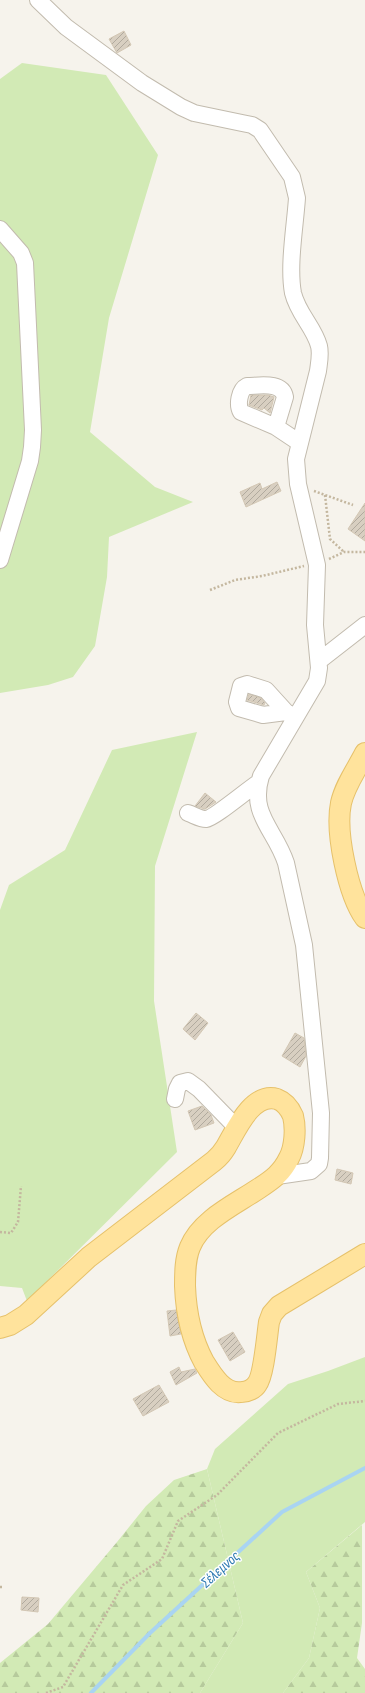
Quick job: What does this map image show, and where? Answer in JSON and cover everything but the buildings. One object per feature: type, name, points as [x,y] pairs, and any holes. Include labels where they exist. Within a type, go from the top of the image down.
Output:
[{"type":"main road","points":[[365,753],[341,803],[340,826],[351,889],[358,908],[365,918]]},
{"type":"main road","points":[[0,1328],[10,1325],[26,1315],[89,1257],[214,1161],[222,1153],[237,1128],[253,1106],[266,1098],[280,1100],[287,1106],[295,1122],[293,1149],[284,1168],[277,1176],[202,1228],[189,1248],[185,1269],[188,1320],[192,1334],[204,1362],[222,1387],[237,1392],[253,1389],[260,1379],[269,1322],[272,1314],[279,1306],[365,1254]]},
{"type":"street","points":[[38,0],[66,27],[142,83],[180,107],[194,113],[242,122],[252,125],[260,130],[292,176],[297,198],[291,272],[293,293],[299,312],[316,339],[319,347],[320,359],[296,460],[298,484],[317,565],[315,625],[319,661],[317,681],[291,715],[260,776],[258,783],[257,804],[285,858],[304,945],[321,1113],[322,1148],[319,1164],[311,1170],[277,1176]]},
{"type":"street","points":[[0,229],[21,254],[25,263],[33,430],[30,461],[0,560]]},
{"type":"street","points":[[276,428],[300,442]]},
{"type":"street","points":[[319,661],[365,625]]},
{"type":"street","points":[[188,813],[201,818],[212,817],[241,794],[258,783]]},
{"type":"street","points":[[175,1099],[180,1083],[188,1081],[199,1089],[237,1128]]},
{"type":"path","points":[[298,484],[325,496],[353,505]]},
{"type":"path","points":[[325,496],[330,539],[344,552]]},
{"type":"path","points":[[210,590],[235,580],[262,576],[308,564],[317,565],[344,552],[365,552]]},
{"type":"path","points":[[0,1232],[11,1233],[18,1222],[21,1186]]},
{"type":"path","points":[[46,1693],[63,1687],[123,1586],[162,1559],[178,1521],[217,1495],[278,1433],[338,1404],[365,1401]]},
{"type":"green space","points":[[22,63],[106,75],[158,155],[109,318],[90,432],[155,487],[193,502],[109,537],[107,577],[95,646],[73,677],[48,685],[0,693],[0,79]]},
{"type":"green space","points":[[197,732],[155,866],[154,1001],[177,1152],[27,1301],[22,1288],[0,1286],[0,910],[9,885],[65,850],[112,750]]},
{"type":"green space","points":[[365,1357],[365,1522],[306,1572],[320,1608],[309,1658],[283,1693],[200,1693],[243,1623],[207,1469],[215,1449],[288,1384]]},
{"type":"green space","points":[[207,1469],[243,1623],[200,1693],[0,1693],[0,1663],[48,1624],[146,1506],[174,1480]]},
{"type":"green space","points":[[362,1525],[362,1623],[357,1658],[365,1669],[365,1693],[283,1693],[309,1658],[320,1608],[306,1572]]},
{"type":"waterway","name":"Σέλεμνος","points":[[91,1693],[150,1633],[282,1512],[365,1468]]}]
